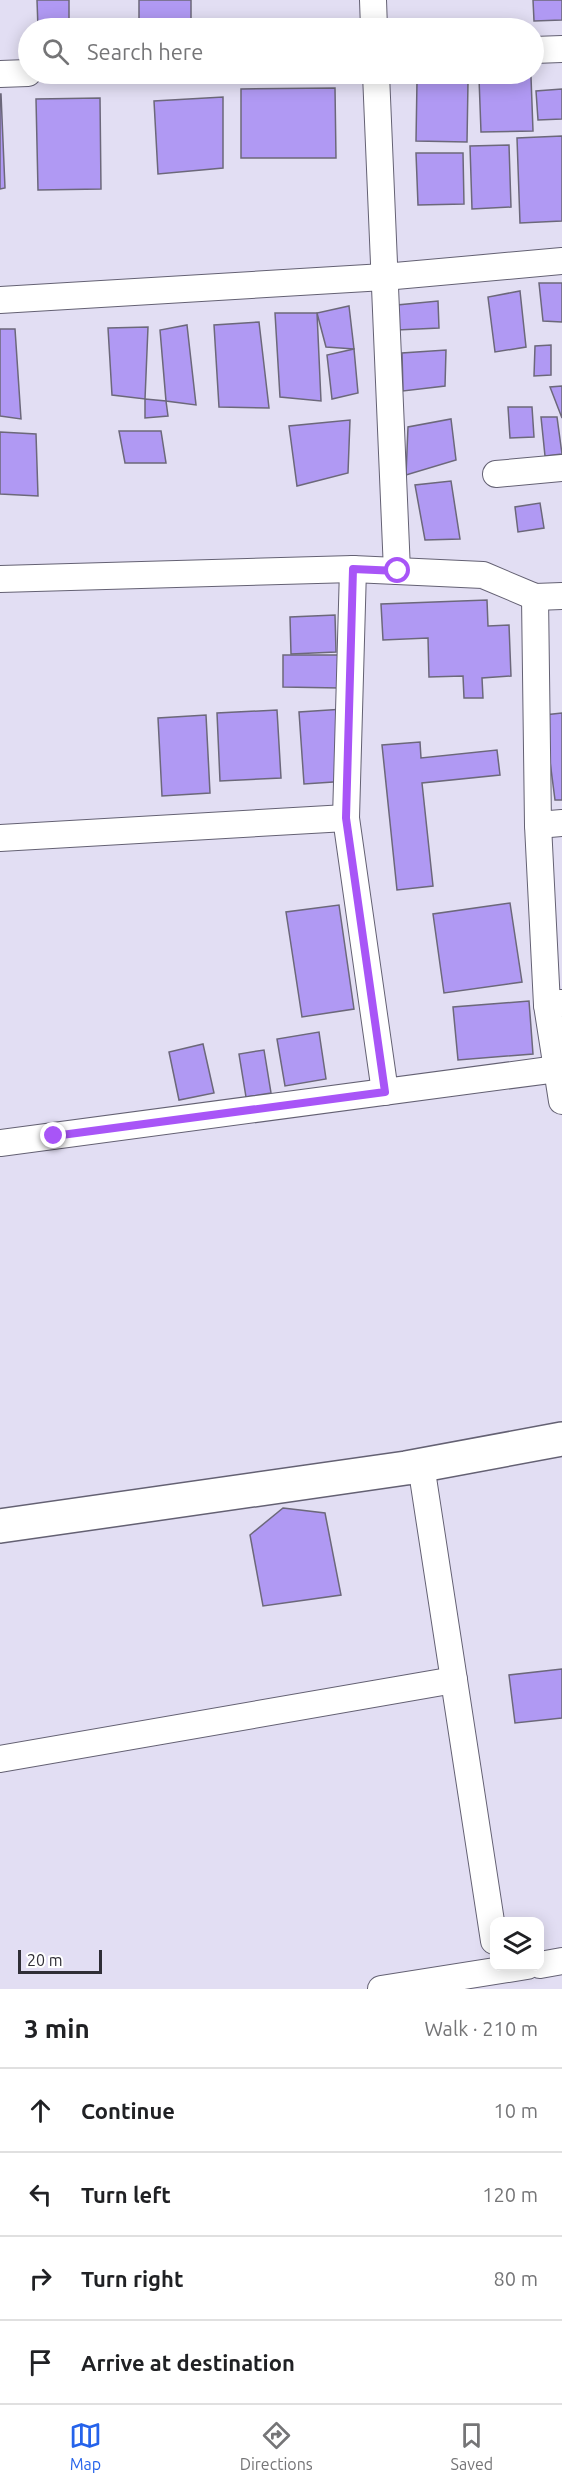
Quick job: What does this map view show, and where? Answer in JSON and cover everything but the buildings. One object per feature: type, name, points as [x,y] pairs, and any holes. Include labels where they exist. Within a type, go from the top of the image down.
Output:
[{"type":"street","points":[[373,0],[374,18]]},
{"type":"street","points":[[544,50],[562,49]]},
{"type":"street","points":[[0,74],[18,73]]},
{"type":"street","points":[[376,84],[398,571]]},
{"type":"street","points":[[0,300],[384,277],[562,261]]},
{"type":"street","points":[[496,474],[562,468]]},
{"type":"street","points":[[353,569],[346,818],[385,1092]]},
{"type":"street","points":[[0,579],[353,569],[483,575],[535,597],[562,596]]},
{"type":"street","points":[[535,597],[550,824],[557,1069],[562,1101]]},
{"type":"street","points":[[0,838],[346,818]]},
{"type":"street","points":[[0,1143],[557,1069]]},
{"type":"street","points":[[0,1526],[421,1465],[562,1439]]},
{"type":"street","points":[[421,1465],[491,1917]]},
{"type":"street","points":[[0,1759],[454,1680]]},
{"type":"street","points":[[544,1964],[562,1961]]},
{"type":"street","points":[[381,1989],[490,1971]]},
{"type":"route","points":[[54,1136],[385,1092],[346,818],[353,569],[398,571]]}]
